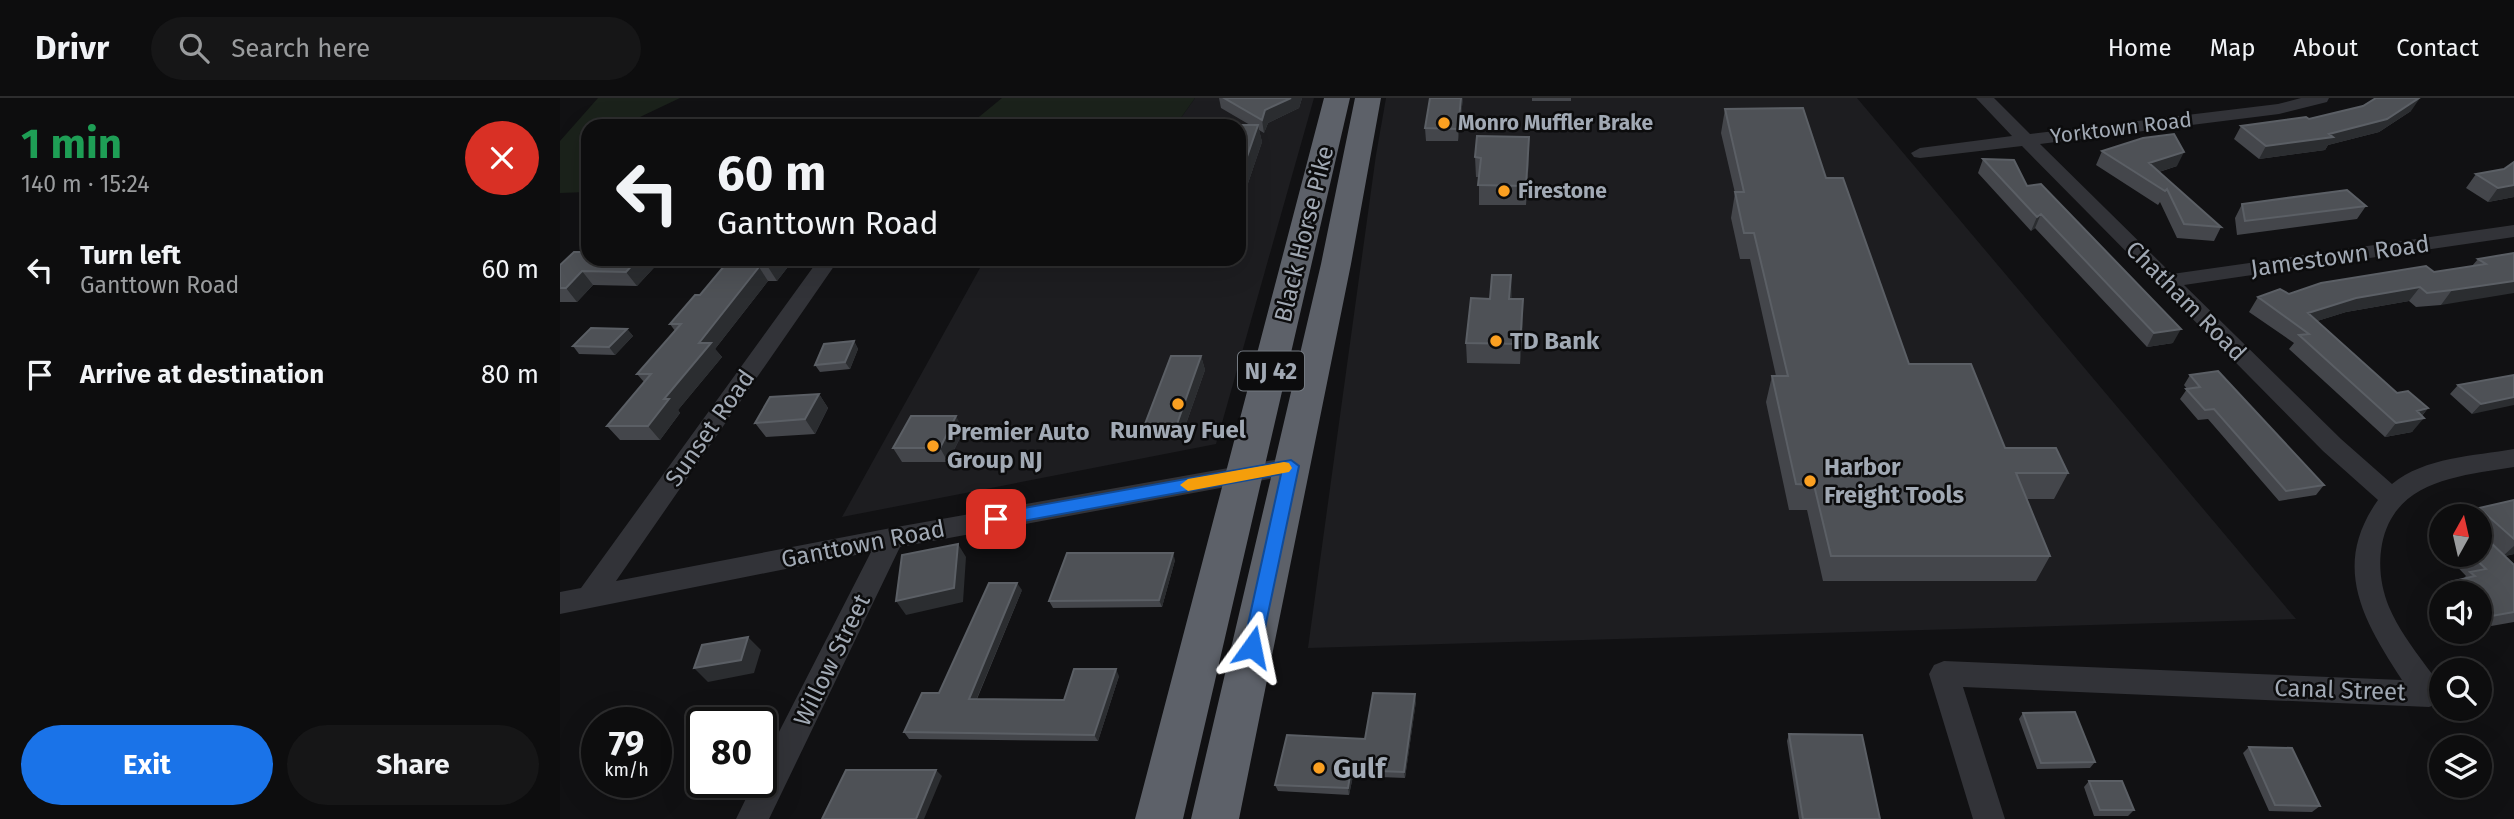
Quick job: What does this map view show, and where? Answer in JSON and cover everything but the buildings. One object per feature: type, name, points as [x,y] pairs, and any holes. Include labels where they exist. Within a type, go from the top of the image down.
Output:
[{"type":"highway","name":"Black Horse Pike","points":[[1159,819],[1336,98]]},
{"type":"highway","name":"Black Horse Pike","points":[[1215,819],[1336,264],[1368,98]]},
{"type":"street","name":"Chatham Road","points":[[1984,98],[2340,453],[2393,499]]},
{"type":"street","name":"Yorktown Road","points":[[1920,153],[2279,109],[2321,98]]},
{"type":"street","name":"Jamestown Road","points":[[2165,281],[2514,231]]},
{"type":"street","name":"Sunset Road","points":[[590,597],[824,266]]},
{"type":"street","name":"Canal Street","points":[[1989,819],[1944,674],[2429,694],[2387,635],[2374,607],[2366,557],[2368,536],[2393,499],[2410,484],[2432,474],[2514,458]]},
{"type":"street","name":"Ganttown Road","points":[[560,603],[891,538],[1291,466]]},
{"type":"street","name":"Willow Street","points":[[752,819],[891,538]]},
{"type":"shaded area","points":[[598,98],[680,98],[636,119],[581,119],[581,192],[560,193],[560,141]]},
{"type":"shaded area","points":[[1002,98],[1195,98],[1180,119],[976,119]]},
{"type":"shaded area","points":[[1195,98],[1314,98],[1216,444],[842,517],[981,266],[1246,266],[1246,119],[1180,119]]},
{"type":"shaded area","points":[[1386,98],[1857,98],[2296,619],[1308,648]]},
{"type":"slow traffic","points":[[1188,485],[1284,468]]},
{"type":"place","name":"Monro Muffler Brake","points":[[1444,123]]},
{"type":"place","name":"Firestone","points":[[1504,191]]},
{"type":"place","name":"TD Bank","points":[[1496,341]]},
{"type":"place","name":"Runway Fuel","points":[[1178,404]]},
{"type":"place","name":"Premier Auto Group NJ","points":[[933,446]]},
{"type":"place","name":"Harbor Freight Tools","points":[[1810,481]]},
{"type":"place","name":"Gulf","points":[[1319,768]]},
{"type":"route","points":[[996,519],[1291,466],[1252,647]]}]
